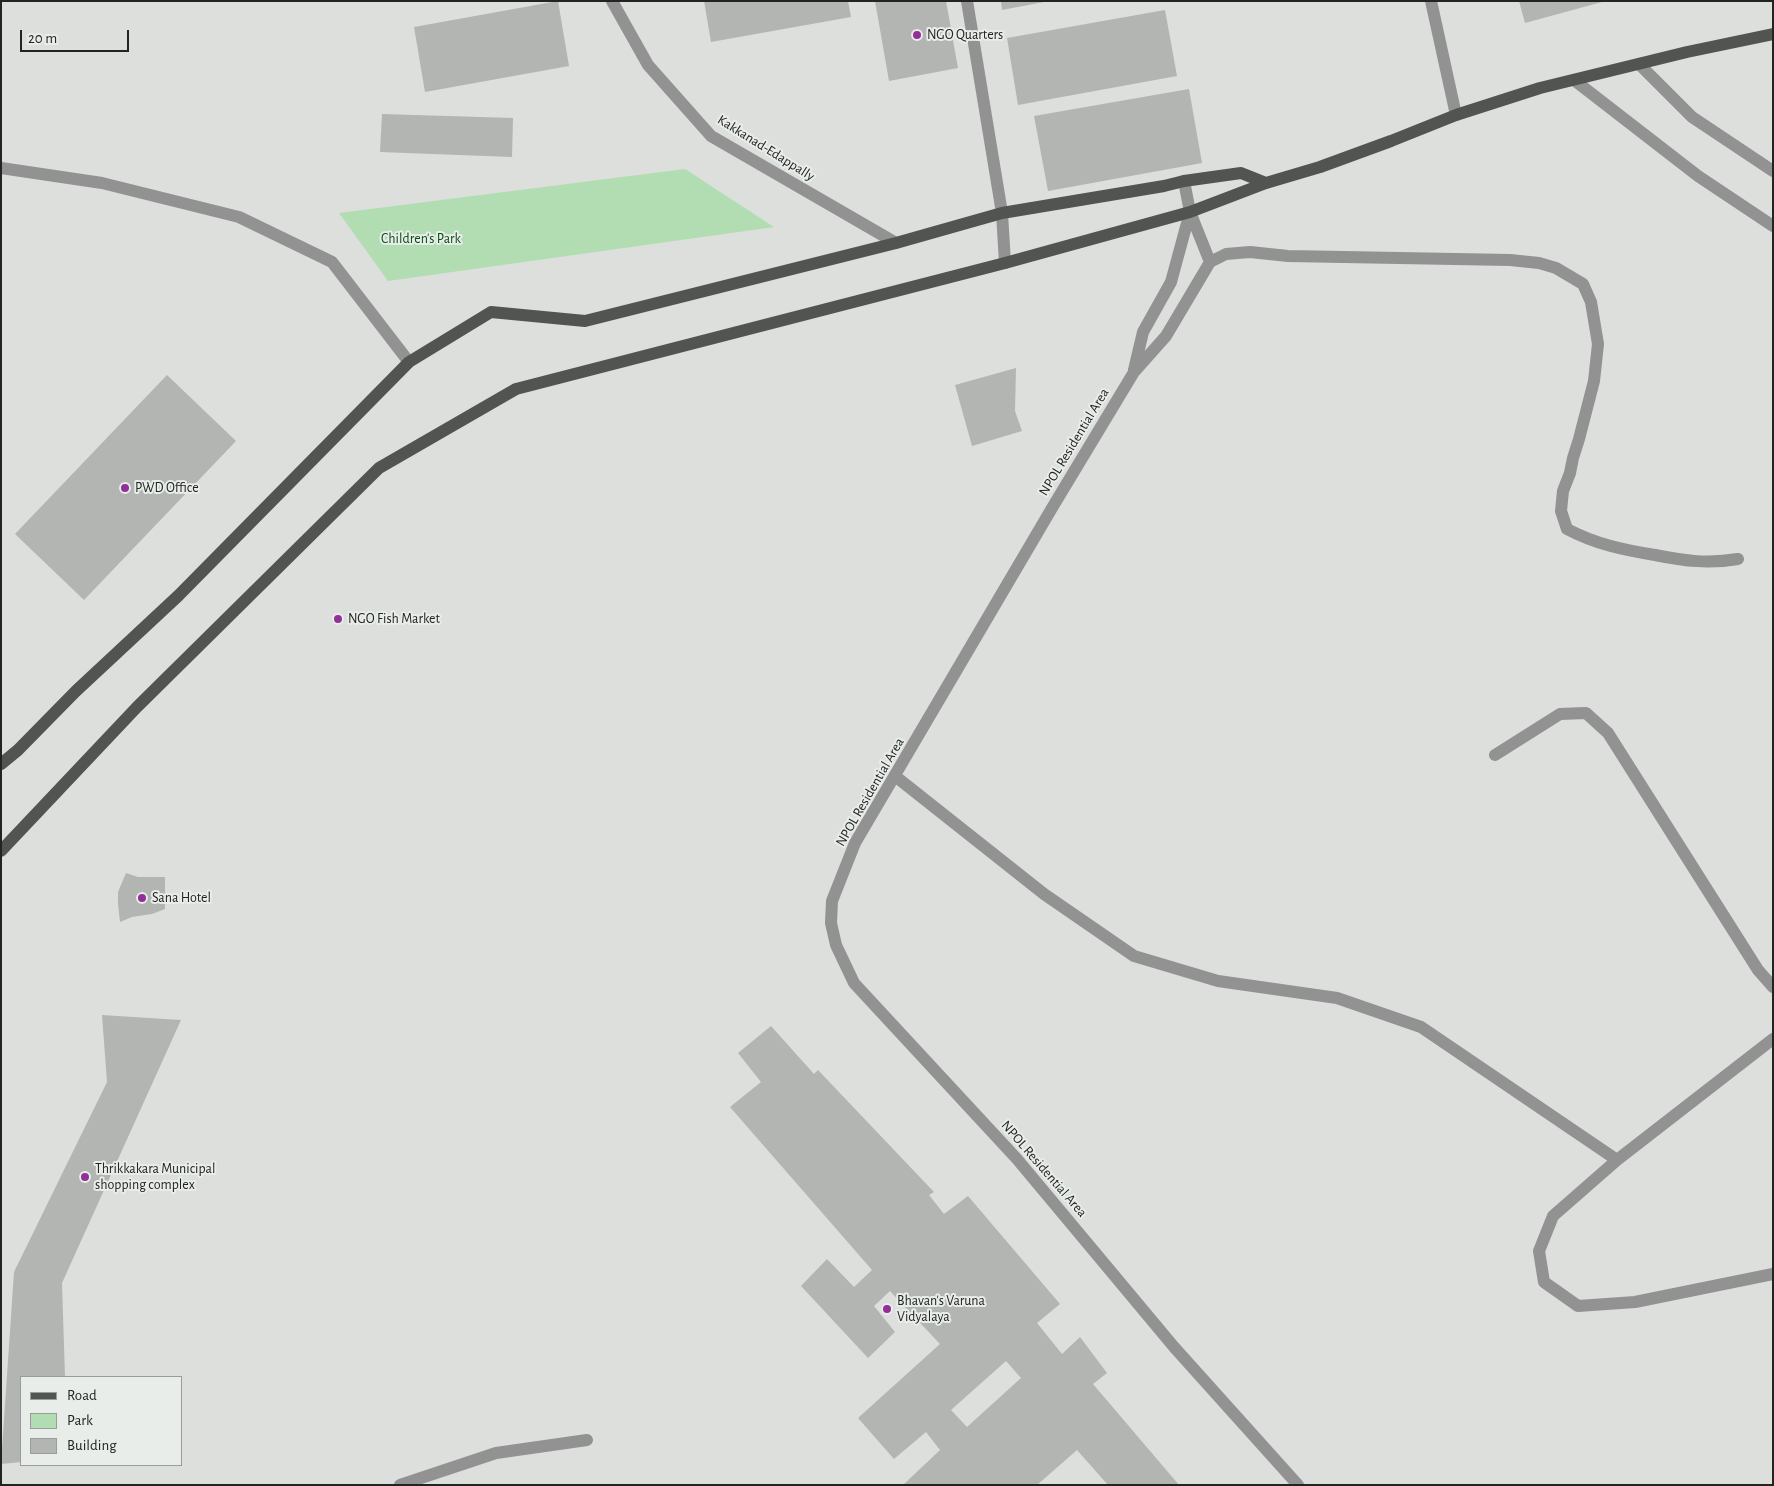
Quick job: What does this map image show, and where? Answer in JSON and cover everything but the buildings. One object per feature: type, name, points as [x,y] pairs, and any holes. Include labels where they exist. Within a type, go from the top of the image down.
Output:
[{"type":"main road","points":[[1,851],[137,707],[379,468],[516,389],[1005,263],[1190,212],[1266,183],[1320,167],[1456,115],[1540,88],[1687,52],[1773,34]]},
{"type":"main road","points":[[1,764],[18,750],[76,690],[178,596],[409,362],[491,312],[585,321],[896,243],[1002,213],[1184,181],[1241,173],[1266,183]]},
{"type":"street","name":"Kakkanad-Edappally","points":[[612,1],[648,65],[711,136],[896,243]]},
{"type":"street","points":[[967,1],[1002,213],[1005,263]]},
{"type":"street","points":[[1431,1],[1456,115]]},
{"type":"street","points":[[1640,64],[1692,117],[1773,171]]},
{"type":"street","points":[[1574,80],[1698,176],[1773,226]]},
{"type":"street","points":[[1,168],[102,183],[239,217],[332,262],[409,362]]},
{"type":"street","points":[[1184,181],[1190,212],[1210,262],[1226,254],[1250,252],[1288,256],[1510,260],[1539,263],[1556,268],[1583,284],[1591,302],[1598,344],[1592,388],[1580,439],[1572,458],[1570,473],[1563,491],[1561,511],[1567,529],[1586,539],[1606,545],[1683,562],[1738,560]]},
{"type":"street","points":[[1134,372],[1143,332],[1172,282],[1190,212]]},
{"type":"street","name":"NPOL Residential Area","points":[[1210,262],[1166,336],[1134,372],[855,843],[832,901],[831,923],[836,945],[854,983],[1018,1159],[1174,1347],[1298,1485]]},
{"type":"street","points":[[1495,755],[1560,714],[1586,713],[1608,733],[1758,970],[1773,988]]},
{"type":"street","points":[[895,776],[1044,894],[1134,956],[1218,981],[1337,998],[1421,1026],[1617,1160]]},
{"type":"street","points":[[1773,1039],[1617,1160],[1553,1216],[1539,1251],[1544,1282],[1578,1306],[1635,1302],[1773,1274]]},
{"type":"street","points":[[400,1485],[496,1453],[587,1440]]},
{"type":"green space","name":"Children's Park","points":[[685,169],[774,227],[388,281],[339,213]]},
{"type":"place","name":"NGO Quarters","points":[[917,35]]},
{"type":"place","name":"PWD Office","points":[[125,488]]},
{"type":"place","name":"NGO Fish Market","points":[[338,619]]},
{"type":"place","name":"Sana Hotel","points":[[142,898]]},
{"type":"place","name":"Thrikkakara Municipal shopping complex","points":[[85,1177]]},
{"type":"place","name":"Bhavan's Varuna Vidyalaya","points":[[887,1309]]}]
